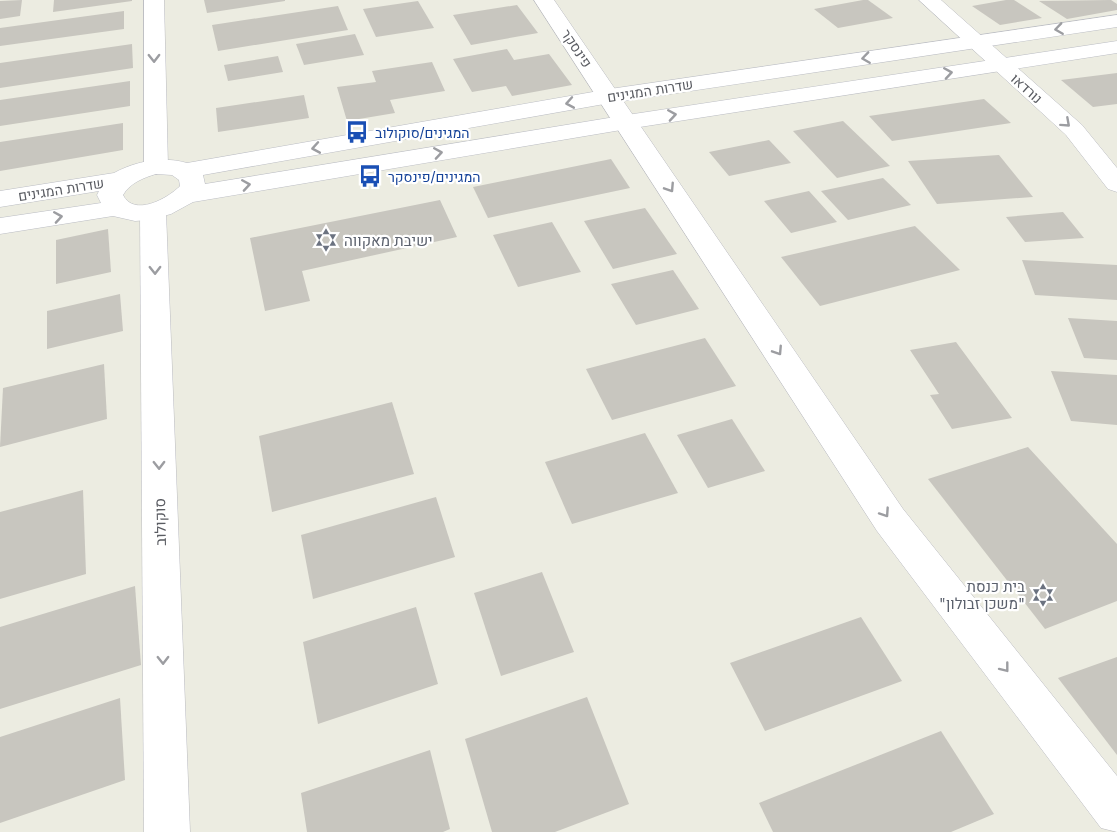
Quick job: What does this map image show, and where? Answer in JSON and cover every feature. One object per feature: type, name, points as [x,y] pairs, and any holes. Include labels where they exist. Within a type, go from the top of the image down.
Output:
[{"type":"street","points":[[153,212],[179,202],[187,183],[177,168],[156,167],[154,0]]},
{"type":"street","name":"פינסקר","points":[[544,0],[890,520],[1117,812]]},
{"type":"street","name":"נורדאו","points":[[929,0],[1074,130],[1117,184]]},
{"type":"street","name":"שדרות המגינים","points":[[187,183],[618,109],[976,42],[1117,21]]},
{"type":"street","name":"שדרות המגינים","points":[[618,109],[1001,64],[1117,47]]},
{"type":"street","name":"שדרות המגינים","points":[[0,199],[121,180],[131,174],[156,167]]},
{"type":"street","points":[[117,208],[111,202],[110,195],[121,180]]},
{"type":"street","name":"שדרות המגינים","points":[[0,226],[117,208],[133,213],[153,212]]},
{"type":"street","name":"סוקולוב","points":[[153,212],[166,832]]},
{"type":"building","points":[[22,0],[20,16],[0,19],[0,1]]},
{"type":"building","points":[[54,0],[132,0],[132,1],[53,12]]},
{"type":"building","points":[[204,0],[285,0],[285,1],[207,13]]},
{"type":"building","points":[[868,0],[893,18],[838,28],[814,9]]},
{"type":"building","points":[[1014,0],[1042,18],[1000,25],[972,6]]},
{"type":"building","points":[[1111,0],[1117,4],[1117,10],[1067,19],[1039,1]]},
{"type":"building","points":[[418,1],[434,28],[376,37],[363,9]]},
{"type":"building","points":[[517,5],[538,33],[471,45],[453,15]]},
{"type":"building","points":[[338,6],[348,30],[218,51],[212,25]]},
{"type":"building","points":[[124,11],[124,29],[0,46],[0,28]]},
{"type":"building","points":[[355,34],[364,55],[304,65],[296,44]]},
{"type":"building","points":[[132,44],[133,68],[0,88],[0,63]]},
{"type":"building","points":[[507,49],[514,60],[549,54],[572,85],[512,96],[506,86],[472,92],[453,59]]},
{"type":"building","points":[[278,56],[283,72],[228,81],[224,65]]},
{"type":"building","points":[[432,62],[445,91],[390,100],[395,113],[347,121],[337,87],[376,82],[372,71]]},
{"type":"building","points":[[1117,73],[1117,104],[1093,107],[1061,80]]},
{"type":"building","points":[[130,81],[130,106],[0,126],[0,100]]},
{"type":"building","points":[[304,95],[309,118],[218,132],[216,108]]},
{"type":"building","points":[[984,99],[1011,123],[892,141],[869,116]]},
{"type":"building","points":[[843,121],[890,166],[837,178],[793,131]]},
{"type":"building","points":[[123,123],[123,150],[0,171],[0,142]]},
{"type":"building","points":[[769,140],[791,163],[729,176],[709,152]]},
{"type":"building","points":[[999,155],[1033,197],[937,204],[908,161]]},
{"type":"building","points":[[611,159],[630,188],[488,218],[473,187]]},
{"type":"building","points":[[883,178],[911,205],[848,220],[821,191]]},
{"type":"building","points":[[809,191],[837,222],[791,233],[764,201]]},
{"type":"building","points":[[440,200],[457,237],[302,271],[310,301],[265,311],[250,238]]},
{"type":"building","points":[[645,208],[677,254],[613,269],[584,221]]},
{"type":"building","points":[[1063,212],[1084,238],[1025,242],[1006,217]]},
{"type":"building","points":[[552,222],[581,272],[518,287],[493,235]]},
{"type":"building","points":[[915,226],[960,270],[820,306],[781,257]]},
{"type":"building","points":[[108,229],[111,272],[56,284],[56,240]]},
{"type":"building","points":[[1022,260],[1117,265],[1117,300],[1035,295]]},
{"type":"building","points":[[673,270],[699,309],[636,325],[611,284]]},
{"type":"building","points":[[120,294],[123,331],[47,349],[47,311]]},
{"type":"building","points":[[1068,318],[1117,321],[1117,360],[1084,358]]},
{"type":"building","points":[[705,338],[736,386],[612,420],[586,369]]},
{"type":"building","points":[[956,342],[1012,418],[952,429],[930,395],[939,394],[910,350]]},
{"type":"building","points":[[104,364],[107,419],[0,447],[3,388]]},
{"type":"building","points":[[1051,371],[1117,375],[1117,425],[1071,421]]},
{"type":"building","points":[[392,402],[414,474],[272,512],[259,436]]},
{"type":"building","points":[[732,419],[765,471],[708,488],[677,435]]},
{"type":"building","points":[[645,433],[678,493],[572,524],[545,462]]},
{"type":"building","points":[[1028,447],[1117,544],[1117,601],[1045,629],[928,479]]},
{"type":"building","points":[[83,490],[86,574],[0,599],[0,512]]},
{"type":"building","points":[[436,497],[455,557],[313,599],[301,535]]},
{"type":"building","points":[[542,572],[574,652],[501,676],[474,593]]},
{"type":"building","points":[[135,586],[141,665],[0,709],[0,627]]},
{"type":"building","points":[[416,607],[438,684],[318,724],[303,642]]},
{"type":"building","points":[[861,617],[902,681],[765,731],[730,663]]},
{"type":"building","points":[[1117,657],[1117,755],[1058,678]]},
{"type":"building","points":[[587,697],[629,804],[555,832],[492,832],[465,739]]},
{"type":"building","points":[[120,698],[125,780],[0,823],[0,737]]},
{"type":"building","points":[[941,731],[994,814],[951,832],[773,832],[759,803]]},
{"type":"building","points":[[430,750],[450,829],[443,832],[307,832],[301,793]]},
{"type":"place","name":"המגינים/סוקולוב","points":[[357,132]]},
{"type":"place","name":"המגינים/פינסקר","points":[[370,176]]},
{"type":"place","name":"ישיבת מאקווה","points":[[326,240]]},
{"type":"place","name":"בית כנסת \"משכן זבולון\"","points":[[1043,595]]}]
